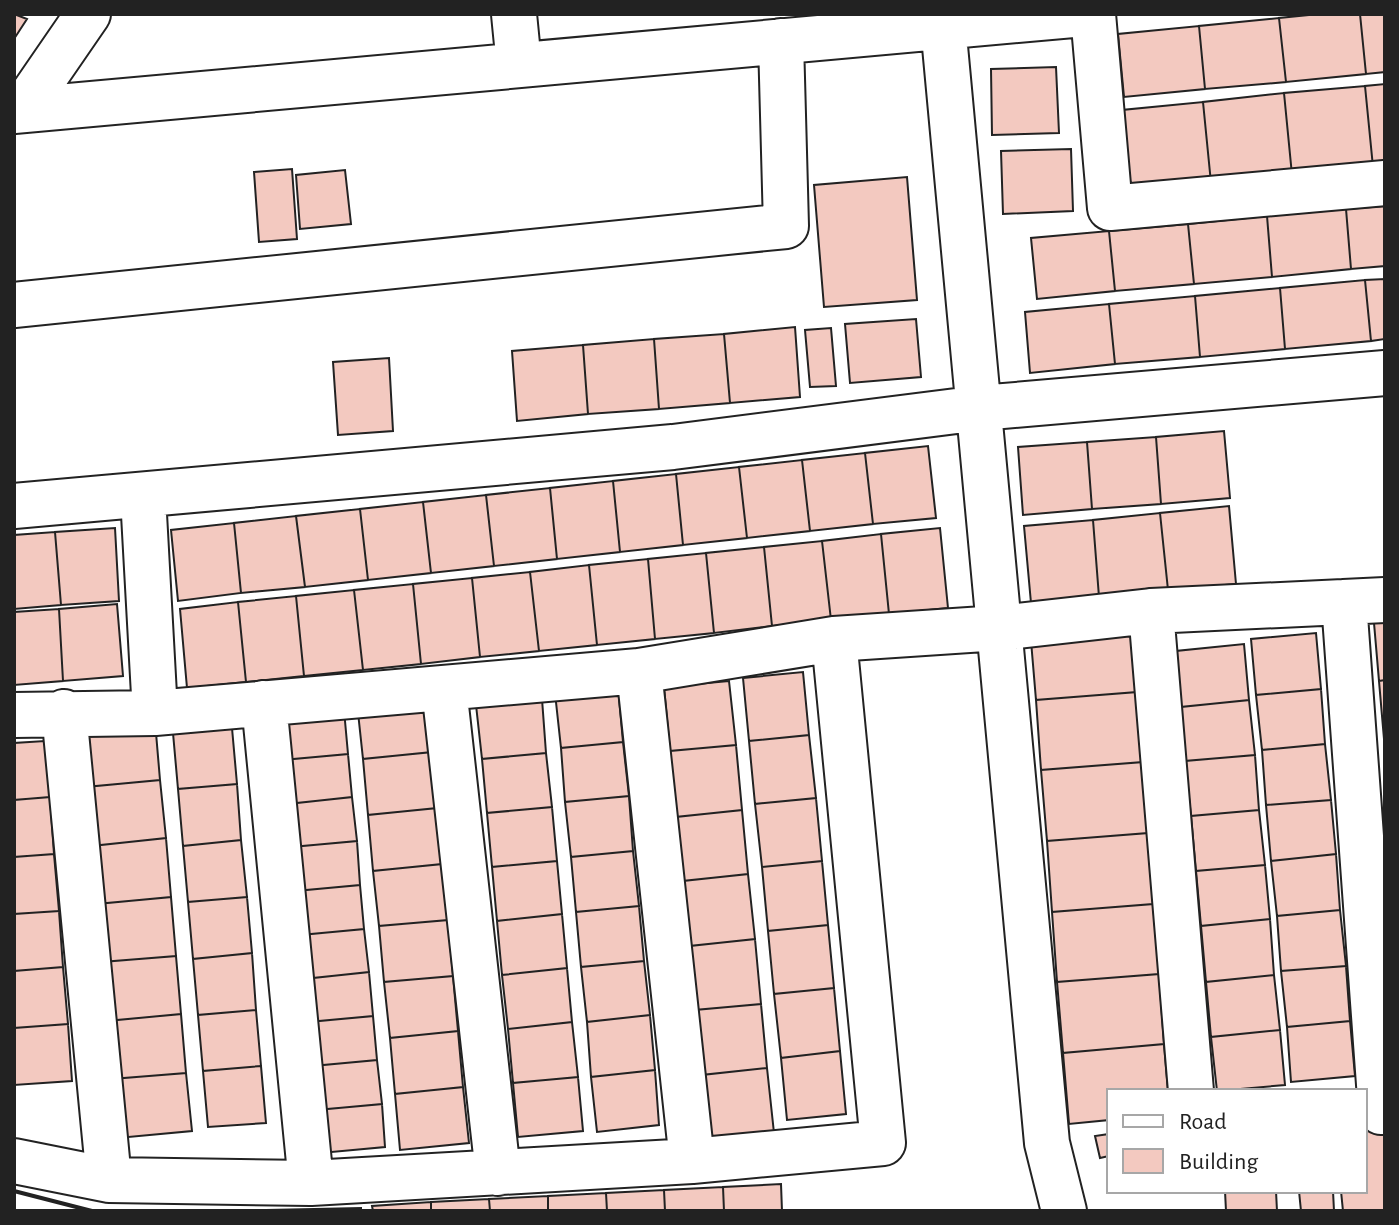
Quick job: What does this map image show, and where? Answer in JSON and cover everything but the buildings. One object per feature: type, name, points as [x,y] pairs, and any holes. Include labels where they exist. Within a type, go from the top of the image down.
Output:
[{"type":"street","points":[[18,110],[88,14]]},
{"type":"street","points":[[514,14],[519,65]]},
{"type":"street","points":[[18,110],[781,41],[943,18],[1084,14]]},
{"type":"street","points":[[1093,14],[1110,208],[1385,183]]},
{"type":"street","points":[[943,18],[1047,1143],[1064,1211]]},
{"type":"street","points":[[14,305],[786,226],[781,41]]},
{"type":"street","points":[[14,506],[673,447],[980,408],[1385,373]]},
{"type":"street","points":[[143,496],[155,713]]},
{"type":"street","points":[[14,715],[155,713],[639,671],[834,639],[999,628],[1151,611],[1365,601],[1377,1113]]},
{"type":"street","points":[[1151,611],[1191,1089]]},
{"type":"street","points":[[14,1161],[109,1180],[311,1183],[692,1161],[883,1143],[834,639]]},
{"type":"street","points":[[639,671],[692,1161]]},
{"type":"street","points":[[444,688],[498,1173]]},
{"type":"street","points":[[264,703],[311,1183]]},
{"type":"street","points":[[64,712],[109,1180]]},
{"type":"wall","points":[[14,1191],[92,1211]]}]
